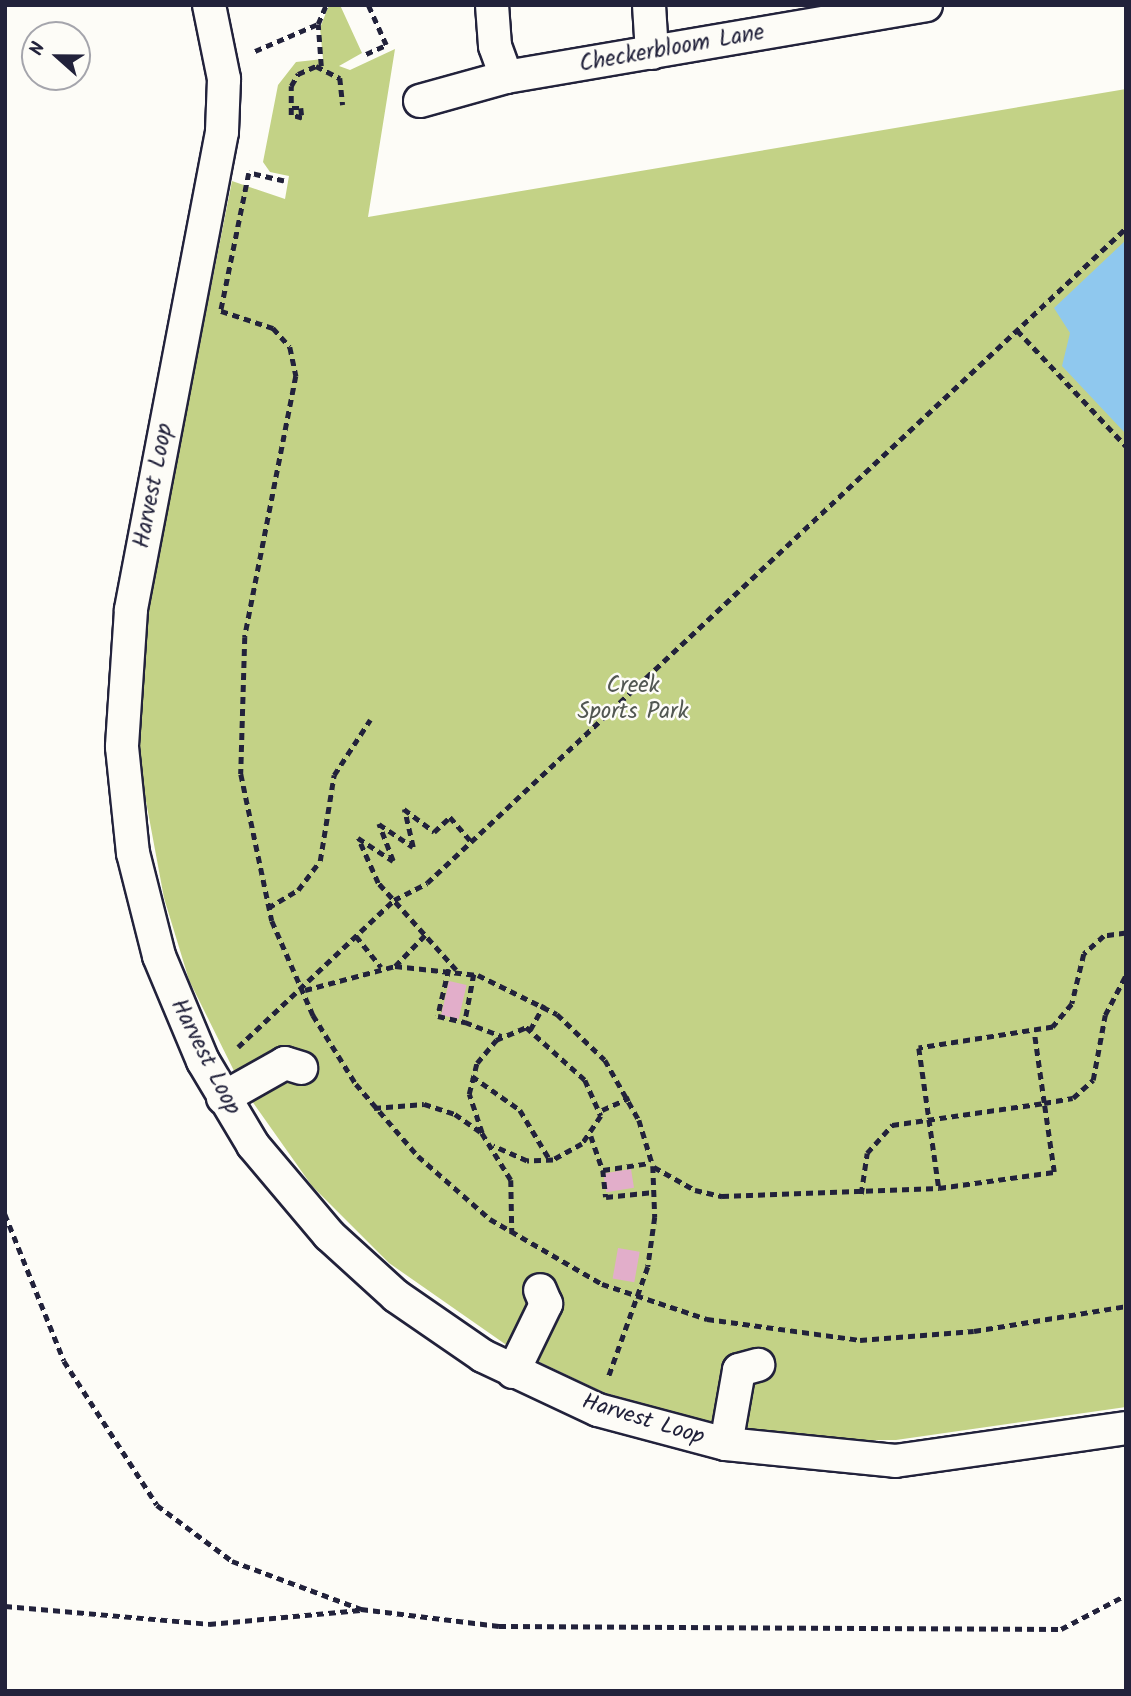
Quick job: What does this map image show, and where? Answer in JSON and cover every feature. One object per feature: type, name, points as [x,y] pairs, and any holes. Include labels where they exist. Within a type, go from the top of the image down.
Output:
[{"type":"street","name":"Harvest Loop","points":[[209,5],[221,55],[222,132],[131,610],[122,747],[133,853],[159,956],[223,1098],[290,1192],[362,1267],[432,1323],[513,1372],[598,1410],[726,1444],[895,1461],[1126,1428]]},
{"type":"street","points":[[492,5],[495,46],[506,77]]},
{"type":"street","points":[[649,5],[652,53]]},
{"type":"street","name":"Checkerbloom Lane","points":[[420,101],[506,77],[652,53],[809,15],[926,5]]},
{"type":"street","points":[[223,1098],[285,1063],[302,1068]]},
{"type":"street","points":[[513,1372],[546,1304],[540,1290]]},
{"type":"street","points":[[726,1444],[739,1370],[758,1366]]},
{"type":"path","points":[[321,66],[318,24],[326,5]]},
{"type":"path","points":[[366,54],[386,45],[368,5]]},
{"type":"path","points":[[255,51],[318,24]]},
{"type":"path","points":[[321,66],[341,78],[343,105]]},
{"type":"path","points":[[292,108],[295,77],[321,66]]},
{"type":"path","points":[[284,181],[249,173],[221,311],[273,328],[295,361],[240,682],[247,821],[268,908],[301,992],[374,1108],[441,1178],[512,1233],[572,1270],[639,1298],[766,1332],[860,1340],[974,1331],[1126,1306]]},
{"type":"path","points":[[238,1047],[301,992],[394,900],[427,883],[1126,228]]},
{"type":"path","points":[[1017,330],[1126,446]]},
{"type":"path","points":[[268,908],[298,890],[320,861],[334,775],[370,720]]},
{"type":"path","points":[[456,970],[394,900],[358,838],[395,860],[379,824],[413,847],[404,808],[434,832],[450,817],[471,841]]},
{"type":"path","points":[[939,1188],[919,1048],[1053,1027],[1068,1012],[1091,945],[1126,933]]},
{"type":"path","points":[[395,966],[425,935]]},
{"type":"path","points":[[356,936],[381,967]]},
{"type":"path","points":[[301,992],[381,967],[456,970],[474,974],[544,1005],[590,1043],[629,1098],[651,1165],[654,1192],[652,1242],[639,1298],[609,1376]]},
{"type":"path","points":[[449,969],[438,1016],[465,1022],[502,1037],[530,1030],[544,1005]]},
{"type":"path","points":[[465,1022],[474,974]]},
{"type":"path","points":[[861,1194],[872,1144],[892,1125],[1073,1098],[1093,1080],[1105,1015],[1126,975]]},
{"type":"path","points":[[530,1030],[570,1063],[602,1110]]},
{"type":"path","points":[[603,1170],[651,1165],[695,1190],[722,1196],[861,1194],[939,1188],[1054,1172],[1034,1032]]},
{"type":"path","points":[[482,1133],[471,1106],[472,1076],[502,1037]]},
{"type":"path","points":[[472,1076],[520,1110],[550,1160]]},
{"type":"path","points":[[493,1146],[517,1159],[550,1160],[590,1135],[602,1110],[629,1098]]},
{"type":"path","points":[[374,1108],[424,1104],[455,1114],[482,1133],[493,1146],[514,1193],[512,1233]]},
{"type":"path","points":[[590,1135],[603,1170],[606,1197],[654,1192]]},
{"type":"path","points":[[5,1214],[64,1361],[156,1504],[232,1561],[361,1609]]},
{"type":"path","points":[[5,1606],[209,1625],[361,1609],[499,1626],[1061,1629],[1126,1595]]},
{"type":"green space","name":"Creek Sports Park","points":[[329,5],[340,5],[362,53],[339,66],[350,70],[395,49],[368,217],[1126,89],[1126,1407],[896,1440],[835,1440],[742,1430],[605,1393],[512,1349],[389,1263],[312,1186],[242,1087],[189,980],[164,898],[140,769],[140,680],[147,609],[232,181],[285,199],[289,176],[270,172],[263,162],[278,85],[296,62],[323,59],[320,28]]},
{"type":"water","points":[[1126,240],[1126,434],[1062,366],[1070,333],[1054,308]]},
{"type":"building","points":[[449,981],[467,985],[459,1019],[441,1015]]},
{"type":"building","points":[[631,1169],[634,1188],[606,1192],[603,1173]]},
{"type":"building","points":[[618,1248],[640,1252],[634,1282],[613,1279]]}]
